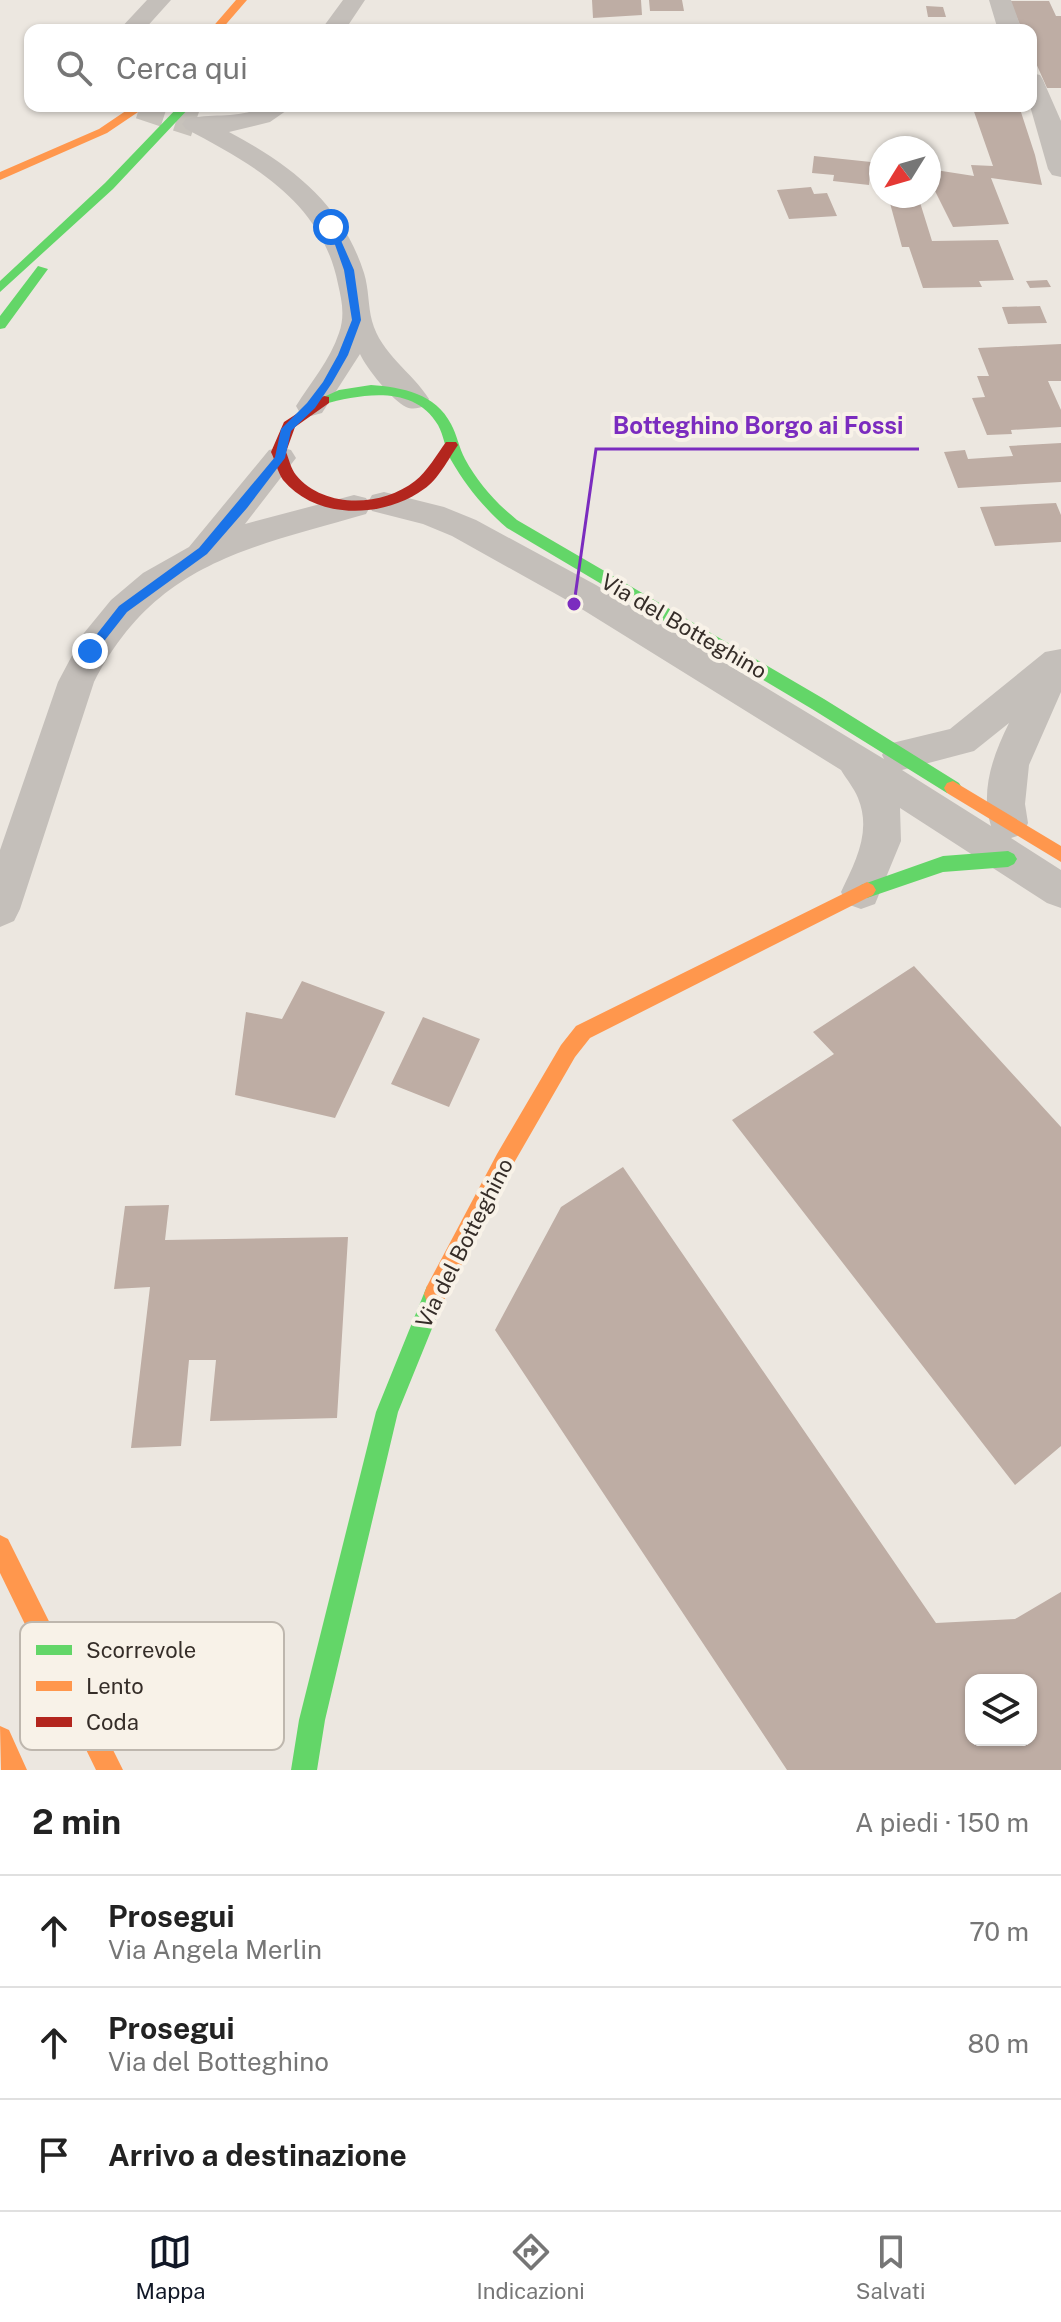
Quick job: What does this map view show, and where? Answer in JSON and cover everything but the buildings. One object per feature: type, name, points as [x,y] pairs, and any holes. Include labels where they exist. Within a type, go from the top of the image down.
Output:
[{"type":"main road","points":[[220,24],[242,0]]},
{"type":"main road","points":[[0,176],[103,131],[132,112]]},
{"type":"main road","points":[[125,140],[152,112]]},
{"type":"main road","points":[[0,288],[190,115]]},
{"type":"main road","points":[[0,271],[84,183]]},
{"type":"main road","points":[[0,325],[109,186]]},
{"type":"main road","name":"Via del Botteghino","points":[[304,1770],[312,1720],[387,1412],[440,1282],[504,1161],[568,1051],[583,1032],[861,892],[946,862],[976,857],[1008,841],[901,755],[512,524],[479,492],[451,445],[441,419],[414,399],[389,392],[362,391],[335,396],[311,406],[286,429],[279,448],[285,472],[304,491],[326,502],[369,505],[416,492],[431,481],[447,460],[451,445]]},
{"type":"main road","points":[[0,1547],[37,1622]]},
{"type":"main road","points":[[0,1739],[14,1770]]},
{"type":"main road","points":[[100,1750],[110,1770]]},
{"type":"street","points":[[137,24],[160,0]]},
{"type":"street","points":[[337,24],[354,0]]},
{"type":"street","points":[[1000,0],[1008,24]]},
{"type":"street","points":[[1037,94],[1050,125],[1061,169]]},
{"type":"street","points":[[190,115],[242,123],[273,112]]},
{"type":"street","points":[[281,112],[276,125],[275,143],[295,181],[317,206],[342,249],[353,288],[357,320],[378,361],[414,399]]},
{"type":"street","points":[[190,115],[295,181]]},
{"type":"street","points":[[311,406],[343,355],[357,320]]},
{"type":"street","name":"Via del Botteghino","points":[[0,909],[76,682],[90,651],[123,609],[203,551],[255,492],[280,458]]},
{"type":"street","name":"Via del Botteghino","points":[[203,551],[260,530],[369,505],[432,515],[584,594],[852,758],[1008,841],[1061,883]]},
{"type":"street","points":[[901,755],[961,741],[1059,659]]},
{"type":"street","points":[[1008,841],[1004,802],[1008,769],[1059,659]]},
{"type":"street","name":"Via del Botteghino","points":[[852,758],[874,788],[885,818],[879,857],[861,892]]},
{"type":"tunnel","points":[[158,112],[195,124]]},
{"type":"traffic: fast","points":[[0,288],[109,186],[179,112]]},
{"type":"traffic: fast","points":[[0,325],[42,269]]},
{"type":"traffic: fast","points":[[324,400],[371,390],[405,394],[420,400],[433,409],[443,422],[454,452],[472,482],[512,524],[818,704],[953,788]]},
{"type":"traffic: fast","points":[[867,890],[943,864],[1008,859]]},
{"type":"traffic: fast","points":[[304,1770],[312,1720],[387,1412],[435,1294]]},
{"type":"traffic: slow","points":[[220,24],[242,0]]},
{"type":"traffic: slow","points":[[0,176],[103,131],[132,112]]},
{"type":"traffic: slow","points":[[953,788],[1061,855]]},
{"type":"traffic: slow","points":[[435,1294],[504,1161],[568,1051],[583,1032],[867,890]]},
{"type":"traffic: slow","points":[[0,1547],[37,1622]]},
{"type":"traffic: slow","points":[[0,1739],[14,1770]]},
{"type":"traffic: slow","points":[[100,1750],[110,1770]]},
{"type":"traffic: jam","points":[[324,400],[289,425],[279,452],[289,477],[313,496],[347,506],[385,504],[421,484],[451,445]]},
{"type":"place","name":"Botteghino Borgo ai Fossi","points":[[574,604]]},
{"type":"route","points":[[90,651],[123,609],[203,551],[255,492],[280,458],[279,448],[286,429],[311,406],[343,355],[357,320],[349,270],[331,227]]}]
